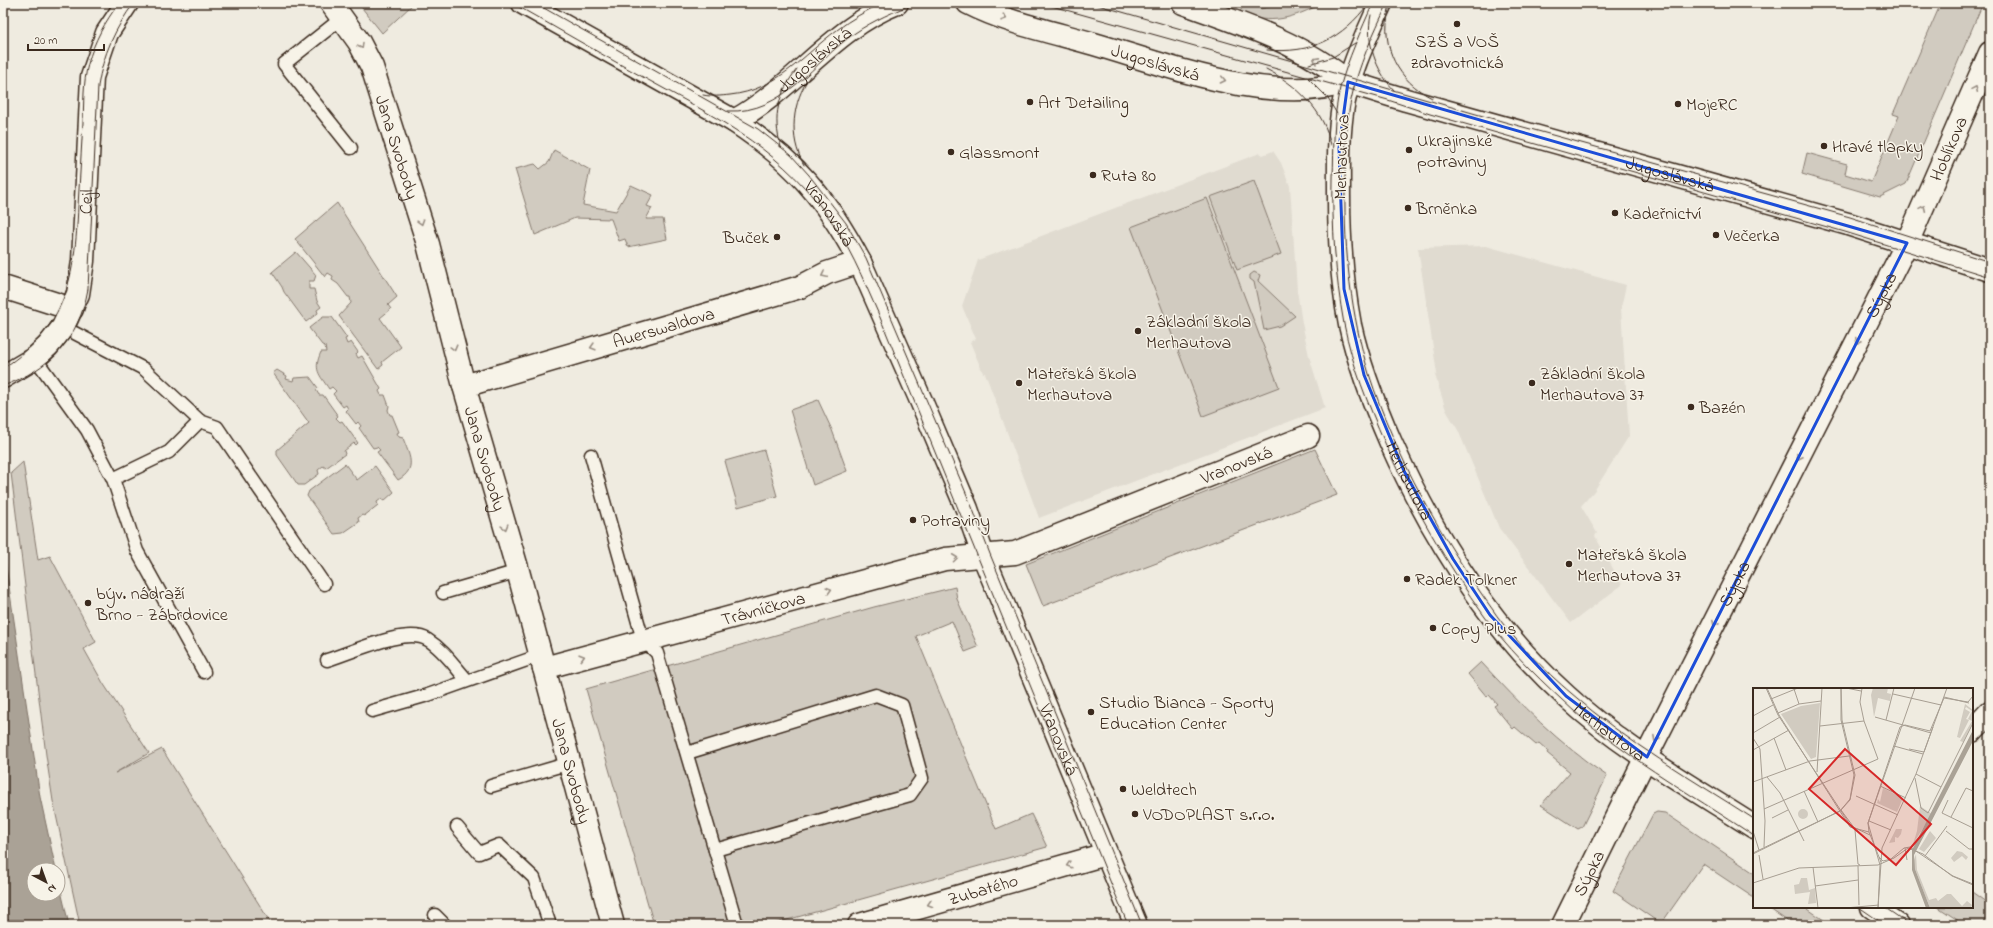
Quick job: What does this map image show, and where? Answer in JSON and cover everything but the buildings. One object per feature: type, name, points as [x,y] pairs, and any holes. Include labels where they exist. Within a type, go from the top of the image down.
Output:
[{"type":"street","name":"Cejl","points":[[3,377],[35,358],[67,318],[78,294],[83,261],[92,77],[107,33],[127,3]]},
{"type":"street","name":"Vranovská","points":[[523,3],[734,121],[776,150],[806,180],[840,225],[860,262],[967,509],[983,554],[1136,925]]},
{"type":"street","name":"Jugoslávská","points":[[734,121],[758,107],[851,28],[872,15],[897,3]]},
{"type":"street","name":"Jugoslávská","points":[[968,3],[1004,18],[1221,80],[1248,85],[1297,90],[1319,89],[1348,82]]},
{"type":"street","name":"Jugoslávská","points":[[1183,3],[1226,19],[1297,50],[1320,62],[1348,82],[1406,100],[1848,224],[1990,270]]},
{"type":"street","name":"Merhautova","points":[[1381,3],[1355,62],[1348,82],[1340,123],[1339,148],[1339,206],[1344,289],[1358,355],[1372,399],[1381,421],[1404,471],[1430,521],[1490,615],[1520,649],[1566,696],[1616,737],[1753,826]]},
{"type":"street","name":"Jana Svobody","points":[[336,10],[366,54],[374,72],[428,244],[464,386],[543,662],[611,925]]},
{"type":"street","name":"Hoblíkova","points":[[1907,243],[1990,53]]},
{"type":"street","name":"Sýpka","points":[[1564,925],[1646,758],[1907,243]]},
{"type":"street","name":"Auerswaldova","points":[[464,386],[800,287],[827,273],[860,262]]},
{"type":"street","points":[[3,287],[67,318]]},
{"type":"street","name":"Vranovská","points":[[983,554],[1023,550],[1308,436]]},
{"type":"street","name":"Trávníčkova","points":[[543,662],[643,640],[944,559],[983,554]]},
{"type":"street","points":[[1973,730],[1990,712]]},
{"type":"street","name":"Zubatého","points":[[859,925],[1106,854]]},
{"type":"street","points":[[1873,908],[1898,925]]},
{"type":"lane","points":[[336,10],[284,64],[351,148]]},
{"type":"lane","points":[[67,318],[144,369],[200,421],[217,427],[324,584]]},
{"type":"lane","points":[[35,358],[87,430],[112,479],[137,551],[204,672]]},
{"type":"lane","points":[[112,479],[169,452],[200,421]]},
{"type":"lane","points":[[591,455],[643,640],[658,653],[737,925]]},
{"type":"lane","points":[[443,593],[518,571]]},
{"type":"lane","points":[[328,660],[397,638],[413,635],[427,639],[440,650],[467,680]]},
{"type":"lane","points":[[372,711],[428,695],[467,680],[543,662]]},
{"type":"lane","points":[[687,753],[876,695],[902,705],[922,778],[910,794],[715,850]]},
{"type":"lane","points":[[491,786],[570,763]]},
{"type":"lane","points":[[457,827],[479,853],[499,845],[534,878],[550,925]]},
{"type":"lane","points":[[436,915],[445,925]]},
{"type":"highlighted area","points":[[1348,82],[1907,243],[1647,757],[1566,696],[1490,615],[1453,559],[1404,471],[1364,375],[1344,289],[1339,148]]},
{"type":"shaded area","points":[[358,3],[409,3],[412,5],[382,33]]},
{"type":"shaded area","points":[[1247,3],[1254,6],[1259,4],[1260,9],[1286,3],[1323,3],[1302,13],[1272,20],[1250,17],[1238,13]]},
{"type":"shaded area","points":[[1941,3],[1983,3],[1906,184],[1880,197],[1802,174],[1807,153],[1847,164],[1845,174],[1871,182],[1899,116],[1893,114]]},
{"type":"shaded area","points":[[554,150],[590,170],[583,205],[616,211],[631,185],[653,195],[647,206],[652,208],[646,219],[663,219],[667,239],[628,247],[625,239],[619,241],[611,219],[575,218],[535,235],[515,169],[535,164],[540,169],[549,162]]},
{"type":"shaded area","name":"Základní škola Merhautova","points":[[1273,151],[1281,163],[1290,186],[1297,290],[1302,323],[1309,356],[1325,408],[1039,518],[985,373],[983,373],[970,342],[976,339],[962,306],[978,260],[1260,153],[1263,155]]},
{"type":"shaded area","points":[[1254,181],[1281,254],[1237,270],[1210,197]]},
{"type":"shaded area","points":[[1207,198],[1279,387],[1203,416],[1131,227]]},
{"type":"shaded area","points":[[337,203],[397,297],[388,305],[391,309],[380,318],[401,347],[382,362],[383,365],[378,369],[339,316],[351,303],[350,297],[348,297],[338,284],[332,280],[333,276],[328,273],[325,277],[295,239]]},
{"type":"shaded area","name":"Základní škola Merhautova 37","points":[[1486,246],[1626,285],[1621,308],[1629,436],[1594,491],[1581,506],[1597,533],[1595,536],[1622,585],[1571,623],[1499,528],[1458,430],[1446,410],[1435,375],[1437,374],[1418,248]]},
{"type":"shaded area","points":[[296,252],[316,275],[314,281],[309,281],[309,289],[314,289],[317,301],[321,307],[317,310],[318,313],[306,322],[284,292],[272,272]]},
{"type":"shaded area","points":[[1254,272],[1260,275],[1258,281],[1295,316],[1280,326],[1264,330],[1254,282],[1250,279],[1250,275]]},
{"type":"shaded area","points":[[323,317],[332,317],[347,338],[345,339],[347,344],[351,342],[358,352],[356,354],[358,358],[362,356],[381,389],[379,391],[381,395],[385,395],[389,406],[388,410],[390,415],[392,415],[399,432],[397,433],[399,437],[403,438],[408,450],[410,461],[408,471],[398,480],[377,452],[380,450],[377,447],[373,448],[359,428],[361,426],[358,422],[356,424],[346,411],[348,409],[346,405],[343,407],[333,394],[336,391],[332,387],[329,389],[318,372],[317,363],[321,352],[326,352],[325,346],[322,345],[309,328]]},
{"type":"shaded area","points":[[277,370],[287,376],[286,379],[293,381],[294,378],[310,377],[318,388],[316,390],[319,395],[323,395],[338,416],[336,418],[340,422],[342,421],[358,443],[356,445],[354,443],[344,451],[345,454],[326,468],[323,466],[318,470],[319,474],[304,485],[298,485],[277,455],[277,450],[309,423],[273,373]]},
{"type":"shaded area","points":[[818,400],[832,430],[847,471],[813,485],[790,410]]},
{"type":"shaded area","points":[[1315,449],[1337,495],[1043,606],[1026,564]]},
{"type":"shaded area","points":[[764,450],[777,496],[738,507],[725,461]]},
{"type":"shaded area","points":[[23,462],[38,560],[50,556],[96,642],[84,649],[103,683],[149,753],[115,773],[162,749],[272,925],[80,925],[53,801],[11,473]]},
{"type":"shaded area","points":[[345,464],[357,480],[375,466],[394,492],[384,501],[381,499],[377,502],[378,505],[364,516],[362,515],[358,518],[359,522],[343,533],[334,534],[307,496],[309,491]]},
{"type":"shaded area","points":[[3,546],[40,797],[54,862],[26,862],[26,902],[64,902],[69,925],[3,925]]},
{"type":"shaded area","points":[[955,587],[957,599],[978,647],[965,652],[952,621],[916,636],[996,829],[1031,814],[1047,847],[769,925],[654,925],[586,689],[874,607]]},
{"type":"shaded area","points":[[1481,662],[1556,737],[1607,776],[1582,827],[1578,829],[1541,805],[1570,772],[1547,753],[1548,751],[1539,743],[1536,745],[1515,727],[1513,729],[1494,706],[1497,704],[1489,695],[1487,697],[1468,674]]},
{"type":"shaded area","points":[[1657,812],[1665,813],[1753,872],[1753,897],[1703,864],[1661,924],[1613,891],[1653,814]]},
{"type":"shaded area","points":[[1973,893],[1990,905],[1990,925],[1965,925],[1940,908],[1973,908]]},
{"type":"shaded area","points":[[1768,908],[1806,908],[1831,925],[1793,925]]},
{"type":"tram line","points":[[3,368],[24,352],[41,335],[54,317],[70,278],[77,232],[86,71],[90,56],[97,40],[109,17],[119,3]]},
{"type":"tram line","points":[[3,386],[35,371],[60,350],[78,323],[84,307],[88,289],[98,86],[103,63],[111,42],[121,22],[134,3]]},
{"type":"tram line","points":[[512,3],[692,104],[740,133],[763,149],[784,167],[805,188],[833,223],[854,261],[879,315],[1128,925]]},
{"type":"tram line","points":[[535,3],[758,129],[791,155],[809,175],[846,223],[866,258],[972,507],[1142,925]]},
{"type":"tram line","points":[[703,95],[730,95],[747,92],[762,86],[788,70],[848,22],[882,3]]},
{"type":"tram line","points":[[728,111],[748,110],[766,104],[782,95],[797,84],[855,33],[885,16],[916,3]]},
{"type":"tram line","points":[[1041,3],[1388,100],[1430,114],[1845,232],[1990,277]]},
{"type":"tram line","points":[[1091,3],[1476,114],[1850,217],[1990,262]]},
{"type":"tram line","points":[[1267,50],[1283,51],[1298,49],[1325,42],[1348,26],[1359,16],[1369,3]]},
{"type":"tram line","points":[[1373,3],[1355,45],[1340,88],[1334,133],[1333,215],[1338,287],[1347,339],[1361,384],[1395,466],[1430,533],[1457,576],[1485,617],[1521,660],[1583,719],[1606,737],[1654,772],[1753,835]]},
{"type":"tram line","points":[[1388,3],[1362,63],[1351,100],[1346,144],[1345,212],[1347,259],[1353,306],[1369,374],[1392,436],[1406,467],[1456,556],[1500,620],[1529,654],[1561,685],[1614,728],[1753,818]]},
{"type":"tram line","points":[[1389,9],[1387,37],[1394,61],[1410,82],[1420,91],[1432,98]]},
{"type":"tram line","points":[[1371,15],[1371,45],[1377,65],[1394,90]]},
{"type":"tram line","points":[[1309,64],[1333,57],[1355,43]]},
{"type":"tram line","points":[[781,147],[777,125],[778,106],[785,87],[797,69]]},
{"type":"tram line","points":[[1266,69],[1288,83],[1308,100],[1322,121],[1331,145]]},
{"type":"tram line","points":[[804,165],[796,143],[794,120],[799,97],[810,76]]},
{"type":"tram line","points":[[1308,78],[1327,97],[1337,114]]},
{"type":"tram line","points":[[1860,908],[1885,925]]},
{"type":"tram line","points":[[1885,908],[1910,925]]},
{"type":"place","name":"SZŠ a VOŠ zdravotnická","points":[[1457,24]]},
{"type":"place","name":"Art Detailing","points":[[1030,102]]},
{"type":"place","name":"MojeRC","points":[[1678,104]]},
{"type":"place","name":"Hravé tlapky","points":[[1824,146]]},
{"type":"place","name":"Ukrajinské potraviny","points":[[1409,150]]},
{"type":"place","name":"Glassmont","points":[[951,152]]},
{"type":"place","name":"Ruta 80","points":[[1093,175]]},
{"type":"place","name":"Brněnka","points":[[1408,208]]},
{"type":"place","name":"Kadeřnictví","points":[[1615,213]]},
{"type":"place","name":"Večerka","points":[[1716,235]]},
{"type":"place","name":"Buček","points":[[777,237]]},
{"type":"place","name":"Základní škola Merhautova","points":[[1138,331]]},
{"type":"place","name":"Mateřská škola Merhautova","points":[[1019,383]]},
{"type":"place","name":"Základní škola Merhautova 37","points":[[1532,383]]},
{"type":"place","name":"Bazén","points":[[1691,407]]},
{"type":"place","name":"Potraviny","points":[[913,520]]},
{"type":"place","name":"Mateřská škola Merhautova 37","points":[[1569,564]]},
{"type":"place","name":"Radek Tolkner","points":[[1407,579]]},
{"type":"place","name":"býv. nádraží Brno - Zábrdovice","points":[[88,603]]},
{"type":"place","name":"Copy Plus","points":[[1433,628]]},
{"type":"place","name":"Studio Bianca - Sporty Education Center","points":[[1091,712]]},
{"type":"place","name":"Weldtech","points":[[1123,789]]},
{"type":"place","name":"VODOPLAST s.r.o.","points":[[1135,814]]}]
